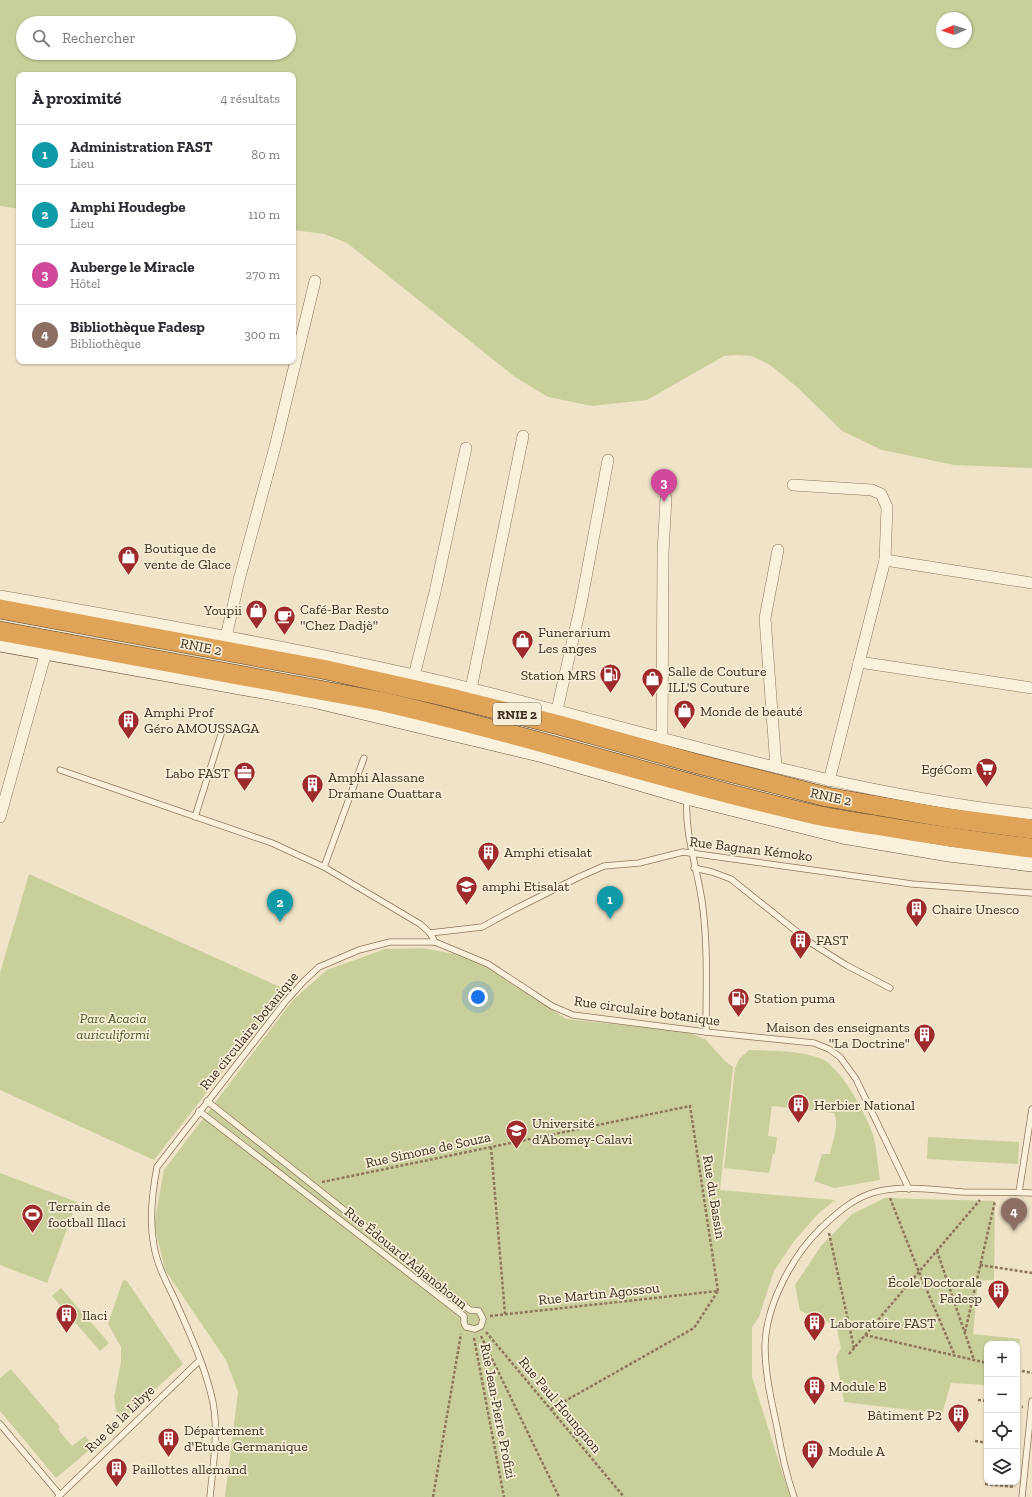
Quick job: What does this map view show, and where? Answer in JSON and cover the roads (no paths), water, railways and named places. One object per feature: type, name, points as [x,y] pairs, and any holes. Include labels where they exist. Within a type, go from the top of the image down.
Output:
[{"type":"highway","name":"RNIE 2","points":[[0,609],[322,670],[443,696],[559,725],[691,778],[826,797],[948,818],[1032,829]]},
{"type":"highway","name":"RNIE 2","points":[[0,631],[379,701],[691,778],[817,815],[949,838],[1032,848]]},
{"type":"street","points":[[296,362],[315,281]]},
{"type":"street","points":[[226,637],[239,580],[276,447],[296,364]]},
{"type":"street","points":[[471,689],[523,436]]},
{"type":"street","points":[[414,676],[435,592],[466,448]]},
{"type":"street","points":[[557,710],[580,604],[608,460]]},
{"type":"street","points":[[793,485],[872,490],[881,494],[887,507],[885,560],[829,781]]},
{"type":"street","points":[[662,739],[666,498]]},
{"type":"street","points":[[776,767],[765,618],[778,550]]},
{"type":"street","points":[[885,560],[1032,583]]},
{"type":"street","points":[[0,596],[226,637],[414,676],[557,710],[662,739],[829,781],[951,804],[1032,814]]},
{"type":"street","points":[[0,644],[313,700],[543,755],[691,778],[843,836],[949,854],[1032,864]]},
{"type":"street","points":[[0,817],[46,652]]},
{"type":"street","points":[[859,662],[1032,688]]},
{"type":"lane","points":[[195,817],[223,728]]},
{"type":"lane","points":[[324,867],[364,758]]},
{"type":"lane","points":[[60,770],[272,843],[324,867],[420,924],[430,933],[435,942]]},
{"type":"lane","points":[[691,778],[686,816],[694,868],[703,908],[706,939],[706,1032]]},
{"type":"lane","name":"Rue Bagnan Kémoko","points":[[430,933],[482,928],[529,902],[604,866],[639,863],[683,852],[912,884],[1032,893]]},
{"type":"lane","points":[[694,868],[712,872],[731,879],[811,943],[846,965],[890,988]]},
{"type":"lane","name":"Rue circulaire botanique","points":[[210,1497],[215,1428],[212,1394],[191,1335],[163,1274],[154,1247],[151,1223],[157,1167],[285,1002],[319,967],[359,950],[390,942],[435,942],[488,964],[552,1006],[573,1015],[706,1032],[814,1043],[829,1049],[840,1057],[856,1079],[909,1189]]},
{"type":"lane","name":"Rue Édouard Adjanohoun","points":[[199,1111],[464,1316],[463,1320],[466,1327],[477,1328],[483,1317],[479,1311],[470,1310],[207,1101]]},
{"type":"lane","points":[[1019,1192],[1031,1124],[1032,1109]]},
{"type":"lane","points":[[794,1497],[786,1475],[768,1388],[765,1346],[769,1322],[778,1293],[794,1260],[809,1240],[841,1209],[855,1200],[874,1192],[909,1189],[1032,1193]]},
{"type":"lane","name":"Rue de la Libye","points":[[58,1495],[200,1360]]},
{"type":"lane","points":[[1022,1497],[1032,1401]]},
{"type":"lane","points":[[0,1424],[58,1495]]},
{"type":"place","name":"Auberge le Miracle","points":[[664,502]]},
{"type":"place","name":"Boutique de vente de Glace","points":[[129,576]]},
{"type":"place","name":"Youpii","points":[[257,630]]},
{"type":"place","name":"Café-Bar Resto ''Chez Dadjè''","points":[[284,636]]},
{"type":"place","name":"Funerarium Les anges","points":[[523,660]]},
{"type":"place","name":"Station MRS","points":[[611,694]]},
{"type":"place","name":"Salle de Couture ILL'S Couture","points":[[653,698]]},
{"type":"place","name":"Monde de beauté","points":[[684,730]]},
{"type":"place","name":"Amphi Prof Géro AMOUSSAGA","points":[[129,740]]},
{"type":"place","name":"EgéCom","points":[[987,788]]},
{"type":"place","name":"Labo FAST","points":[[245,792]]},
{"type":"place","name":"Amphi Alassane Dramane Ouattara","points":[[312,804]]},
{"type":"place","name":"Amphi etisalat","points":[[488,872]]},
{"type":"place","name":"amphi Etisalat","points":[[467,906]]},
{"type":"place","name":"Administration FAST","points":[[610,919]]},
{"type":"place","name":"Amphi Houdegbe","points":[[280,922]]},
{"type":"place","name":"Chaire Unesco","points":[[916,928]]},
{"type":"place","name":"FAST","points":[[801,960]]},
{"type":"place","name":"Station puma","points":[[738,1018]]},
{"type":"place","name":"Maison des enseignants ''La Doctrine''","points":[[925,1054]]},
{"type":"place","name":"Herbier National","points":[[799,1124]]},
{"type":"place","name":"Université d'Abomey-Calavi","points":[[516,1150]]},
{"type":"place","name":"Bibliothèque Fadesp","points":[[1014,1231]]},
{"type":"place","name":"Terrain de football Illaci","points":[[33,1234]]},
{"type":"place","name":"École Doctorale Fadesp","points":[[998,1310]]},
{"type":"place","name":"Ilaci","points":[[66,1334]]},
{"type":"place","name":"Laboratoire FAST","points":[[814,1342]]},
{"type":"place","name":"Module B","points":[[814,1406]]},
{"type":"place","name":"Bâtiment P2","points":[[958,1434]]},
{"type":"place","name":"Département d'Etude Germanique","points":[[168,1458]]},
{"type":"place","name":"Module A","points":[[813,1470]]},
{"type":"place","name":"Paillottes allemand","points":[[116,1488]]},
{"type":"park label","name":"Parc Acacia auriculiformi","points":[[113,1026]]}]
